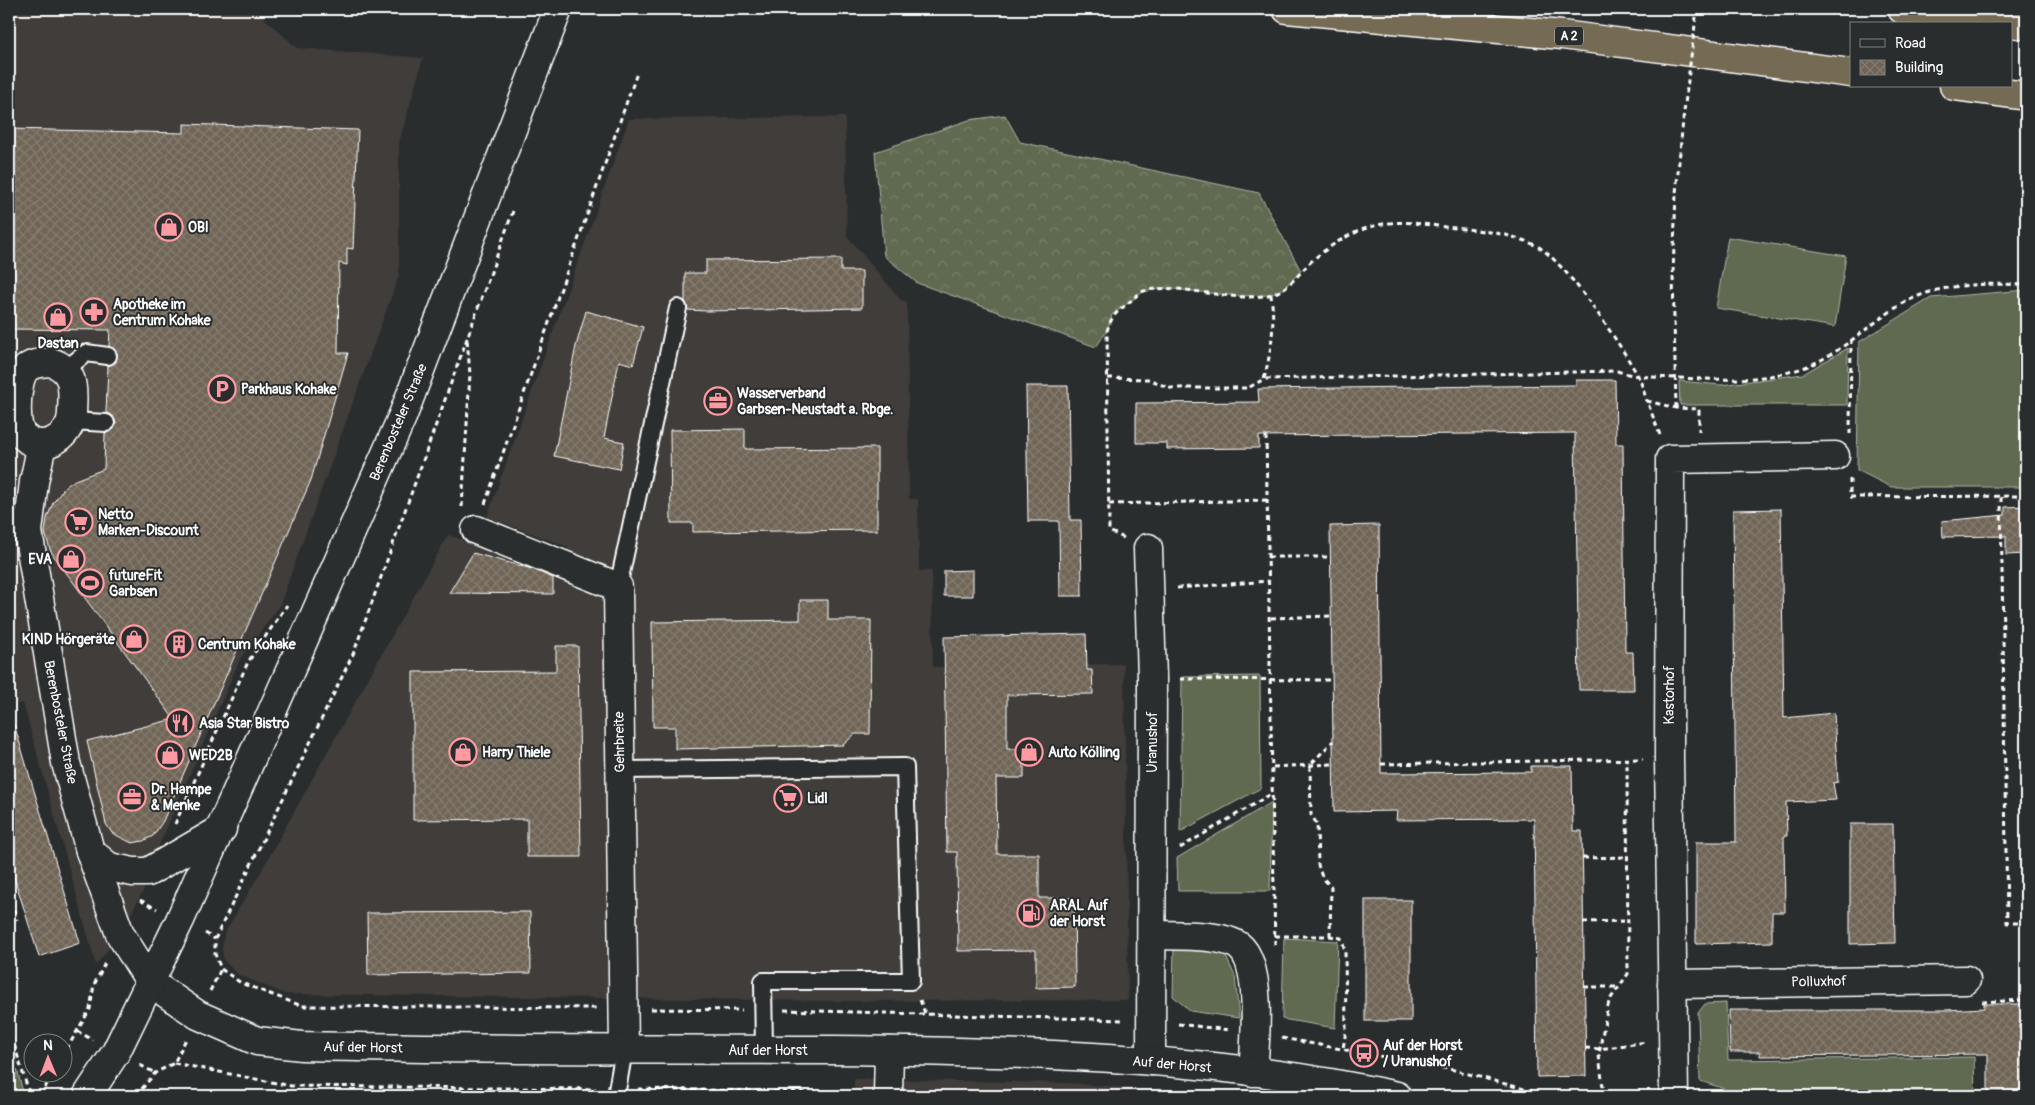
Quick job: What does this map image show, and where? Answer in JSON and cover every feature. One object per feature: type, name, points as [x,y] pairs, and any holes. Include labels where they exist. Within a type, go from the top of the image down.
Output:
[{"type":"highway","name":"A 2","points":[[1287,9],[1562,35],[1850,73]]},
{"type":"highway","points":[[1902,9],[2003,22]]},
{"type":"highway","points":[[2012,23],[2026,25]]},
{"type":"highway","points":[[1968,88],[2026,96]]},
{"type":"street","name":"Berenbosteler Straße","points":[[87,1096],[116,1052],[151,983],[222,829],[403,415],[558,9]]},
{"type":"street","points":[[50,362],[66,370],[73,384],[72,420],[62,437],[42,444],[32,441],[13,425],[18,382],[17,367],[50,362]]},
{"type":"street","name":"Berenbosteler Straße","points":[[42,444],[28,517],[29,540],[66,763],[90,851],[120,934],[151,983]]},
{"type":"street","points":[[1670,458],[1842,456]]},
{"type":"street","name":"Kastorhof","points":[[1670,458],[1669,758],[1674,1096]]},
{"type":"street","points":[[476,530],[618,587]]},
{"type":"street","name":"Uranushof","points":[[1148,548],[1152,679],[1151,1061]]},
{"type":"street","name":"Gehrbreite","points":[[618,587],[624,1050]]},
{"type":"street","points":[[90,851],[109,867],[133,872],[148,872],[222,829]]},
{"type":"street","points":[[1152,935],[1226,940],[1238,946],[1248,957],[1254,987],[1253,1072]]},
{"type":"street","name":"Polluxhof","points":[[1672,984],[1966,980]]},
{"type":"street","name":"Auf der Horst","points":[[151,983],[198,1015],[257,1041],[302,1046],[889,1051],[1151,1061],[1253,1072],[1361,1088],[1397,1096]]},
{"type":"street","points":[[888,1096],[889,1051]]},
{"type":"lane","points":[[618,587],[678,308]]},
{"type":"lane","points":[[66,370],[86,353],[108,356]]},
{"type":"lane","points":[[72,420],[106,423]]},
{"type":"lane","points":[[619,770],[905,767],[911,981],[763,981],[764,1050]]},
{"type":"lane","points":[[616,1092],[624,1050]]},
{"type":"path","points":[[1676,408],[1673,265],[1676,193],[1696,9]]},
{"type":"path","points":[[466,338],[470,374],[460,525],[476,530],[637,73]]},
{"type":"path","points":[[221,969],[215,954],[215,939],[354,652],[513,210]]},
{"type":"path","points":[[1148,548],[1109,531],[1107,331],[1112,315],[1143,292],[1164,288],[1238,296],[1271,294],[1284,288],[1330,246],[1374,226],[1402,222],[1484,231],[1519,239],[1537,246],[1553,258],[1566,272],[1639,377],[1670,458]]},
{"type":"path","points":[[1108,378],[1149,379],[1169,388],[1248,388],[1264,379],[1617,372],[1639,377],[1709,380],[1741,379],[1790,372],[1810,365],[1904,303],[1931,291],[1988,285],[2026,285]]},
{"type":"path","points":[[1264,379],[1275,321],[1271,294]]},
{"type":"path","points":[[1851,339],[1842,456],[1850,497],[2026,496]]},
{"type":"path","points":[[1647,401],[1676,408],[1699,409],[1699,458]]},
{"type":"path","points":[[1266,436],[1271,618],[1270,680],[1275,955]]},
{"type":"path","points":[[2001,496],[2007,923],[2026,923]]},
{"type":"path","points":[[1108,504],[1267,500]]},
{"type":"path","points":[[1268,557],[1330,556]]},
{"type":"path","points":[[1149,588],[1269,581]]},
{"type":"path","points":[[173,827],[248,662],[291,600]]},
{"type":"path","points":[[1271,618],[1332,616]]},
{"type":"path","points":[[1152,679],[1332,680]]},
{"type":"path","points":[[1330,936],[1331,887],[1322,876],[1318,865],[1317,824],[1311,815],[1310,765],[1333,740]]},
{"type":"path","points":[[1381,764],[1669,758]]},
{"type":"path","points":[[1604,1096],[1600,1049],[1609,1002],[1628,974],[1627,759]]},
{"type":"path","points":[[1273,767],[1334,764]]},
{"type":"path","points":[[1152,864],[1272,794]]},
{"type":"path","points":[[1582,858],[1628,857]]},
{"type":"path","points":[[9,893],[18,920]]},
{"type":"path","points":[[1583,922],[1629,921]]},
{"type":"path","points":[[1275,936],[1330,936],[1341,938],[1345,950],[1346,1030],[1343,1049],[1454,1070],[1550,1096]]},
{"type":"path","points":[[1966,980],[1976,1002],[2026,1000]]},
{"type":"path","points":[[72,1040],[90,1009],[94,985]]},
{"type":"path","points":[[1584,988],[1618,987]]},
{"type":"path","points":[[9,1028],[30,1096]]},
{"type":"path","points":[[1585,1048],[1600,1049],[1674,1040]]},
{"type":"path","points":[[9,1073],[17,1058]]},
{"type":"path","points":[[136,1096],[155,1073],[174,1063],[291,1086],[506,1088],[616,1092],[800,1092],[819,1096]]},
{"type":"path","points":[[40,1096],[48,1082]]},
{"type":"path","points":[[506,1088],[506,1096]]},
{"type":"shaded area","name":"Centrum Kohake","points":[[9,9],[254,9],[297,48],[423,58],[399,143],[399,275],[279,607],[240,659],[154,857],[148,882],[120,934],[96,965],[23,703],[17,704],[9,672]]},
{"type":"shaded area","points":[[845,117],[847,236],[901,300],[907,302],[909,499],[918,499],[919,571],[932,571],[933,667],[1124,664],[1128,1000],[840,1001],[285,994],[239,975],[224,961],[222,949],[224,934],[259,875],[448,535],[560,572],[568,547],[487,517],[629,119]]},
{"type":"shaded area","points":[[854,1079],[1069,1083],[1226,1096],[854,1096]]},
{"type":"green space","points":[[1005,115],[1020,142],[1259,193],[1301,271],[1284,288],[1271,295],[1238,296],[1164,288],[1143,292],[1112,315],[1107,331],[1096,347],[917,283],[884,256],[875,152],[969,120]]},
{"type":"green space","points":[[1728,237],[1846,256],[1835,327],[1716,308]]},
{"type":"green space","points":[[2026,290],[2026,487],[1891,487],[1857,470],[1859,342],[1931,298]]},
{"type":"green space","points":[[1848,348],[1847,405],[1680,405],[1679,381],[1721,385],[1803,374]]},
{"type":"green space","points":[[1260,676],[1261,788],[1180,832],[1182,677]]},
{"type":"green space","points":[[1272,802],[1270,891],[1178,891],[1177,858]]},
{"type":"green space","points":[[1284,938],[1338,941],[1335,1028],[1282,1019]]},
{"type":"green space","points":[[1174,947],[1223,950],[1235,976],[1239,1018],[1190,1011],[1173,996]]},
{"type":"green space","points":[[1726,1003],[1728,1060],[1974,1057],[1975,1096],[1735,1096],[1722,1088],[1700,1081],[1698,1013],[1705,1004]]},
{"type":"green space","points":[[17,1069],[24,1096],[9,1096],[9,1083]]},
{"type":"building","points":[[184,124],[358,130],[353,249],[347,248],[347,265],[339,263],[338,353],[348,353],[311,480],[163,821],[153,836],[143,841],[132,843],[112,833],[106,824],[87,741],[174,719],[51,552],[45,533],[47,518],[53,503],[65,487],[75,480],[104,469],[105,433],[114,429],[116,423],[112,415],[106,413],[108,366],[116,362],[117,353],[109,346],[110,330],[9,329],[9,129],[184,133]]},
{"type":"building","points":[[841,259],[841,271],[862,271],[862,308],[706,311],[688,310],[685,301],[685,273],[706,273],[706,260]]},
{"type":"building","points":[[586,311],[643,327],[633,365],[619,361],[604,438],[624,442],[619,469],[554,456],[576,346]]},
{"type":"building","points":[[1576,380],[1615,380],[1616,444],[1623,444],[1625,652],[1633,652],[1634,690],[1579,690],[1575,433],[1259,436],[1259,448],[1167,449],[1167,443],[1136,443],[1136,403],[1259,402],[1258,389],[1576,385]]},
{"type":"building","points":[[1026,386],[1068,386],[1070,520],[1081,520],[1082,596],[1060,596],[1059,521],[1028,521]]},
{"type":"building","points":[[745,429],[745,449],[877,448],[877,530],[693,532],[693,523],[671,523],[670,430]]},
{"type":"building","points":[[2026,506],[2026,554],[2006,555],[2006,536],[1943,537],[1942,521],[2005,515],[2005,507]]},
{"type":"building","points":[[1781,509],[1784,718],[1834,713],[1838,782],[1833,783],[1836,800],[1786,802],[1787,836],[1784,836],[1785,912],[1772,912],[1772,942],[1696,944],[1696,842],[1736,842],[1733,510]]},
{"type":"building","points":[[1379,525],[1381,773],[1531,772],[1531,766],[1572,766],[1573,831],[1582,831],[1586,1076],[1537,1077],[1534,819],[1396,820],[1397,811],[1334,812],[1330,526]]},
{"type":"building","points":[[473,553],[532,569],[553,578],[553,594],[449,593]]},
{"type":"building","points":[[973,570],[973,596],[944,596],[944,571]]},
{"type":"building","points":[[800,600],[828,600],[828,620],[871,620],[870,734],[855,734],[843,745],[675,749],[675,727],[653,727],[652,622],[800,620]]},
{"type":"building","points":[[1086,634],[1087,670],[1092,670],[1093,694],[1007,695],[1007,749],[1024,749],[1024,778],[996,778],[997,854],[1039,854],[1039,898],[1074,898],[1075,987],[1036,988],[1036,950],[958,951],[957,852],[947,852],[944,637]]},
{"type":"building","points":[[556,646],[578,646],[581,857],[527,857],[527,819],[413,820],[413,672],[556,671]]},
{"type":"building","points":[[14,724],[80,943],[39,957],[9,861],[9,725]]},
{"type":"building","points":[[1850,824],[1893,824],[1895,943],[1850,944]]},
{"type":"building","points":[[1365,900],[1411,900],[1411,1021],[1365,1021]]},
{"type":"building","points":[[530,912],[531,973],[368,975],[367,913]]},
{"type":"building","points":[[1984,1004],[2025,1004],[2026,1096],[1988,1096],[1988,1054],[1760,1056],[1760,1052],[1730,1052],[1729,1010],[1946,1010],[1984,1008]]},
{"type":"place","name":"OBI","points":[[169,227]]},
{"type":"place","name":"Apotheke im Centrum Kohake","points":[[94,312]]},
{"type":"place","name":"Dastan","points":[[58,317]]},
{"type":"place","name":"Parkhaus Kohake","points":[[222,389]]},
{"type":"place","name":"Wasserverband Garbsen-Neustadt a. Rbge.","points":[[718,401]]},
{"type":"place","name":"Netto Marken-Discount","points":[[79,522]]},
{"type":"place","name":"EVA","points":[[71,559]]},
{"type":"place","name":"futureFit Garbsen","points":[[90,583]]},
{"type":"place","name":"KIND Hörgeräte","points":[[134,639]]},
{"type":"place","name":"Centrum Kohake","points":[[179,644]]},
{"type":"place","name":"Asia Star Bistro","points":[[180,723]]},
{"type":"place","name":"Harry Thiele","points":[[463,752]]},
{"type":"place","name":"Auto Kölling","points":[[1029,752]]},
{"type":"place","name":"WED2B","points":[[170,755]]},
{"type":"place","name":"Dr. Hampe & Menke","points":[[132,797]]},
{"type":"place","name":"Lidl","points":[[788,798]]},
{"type":"place","name":"ARAL Auf der Horst","points":[[1031,913]]},
{"type":"place","name":"Auf der Horst / Uranushof","points":[[1364,1053]]}]
